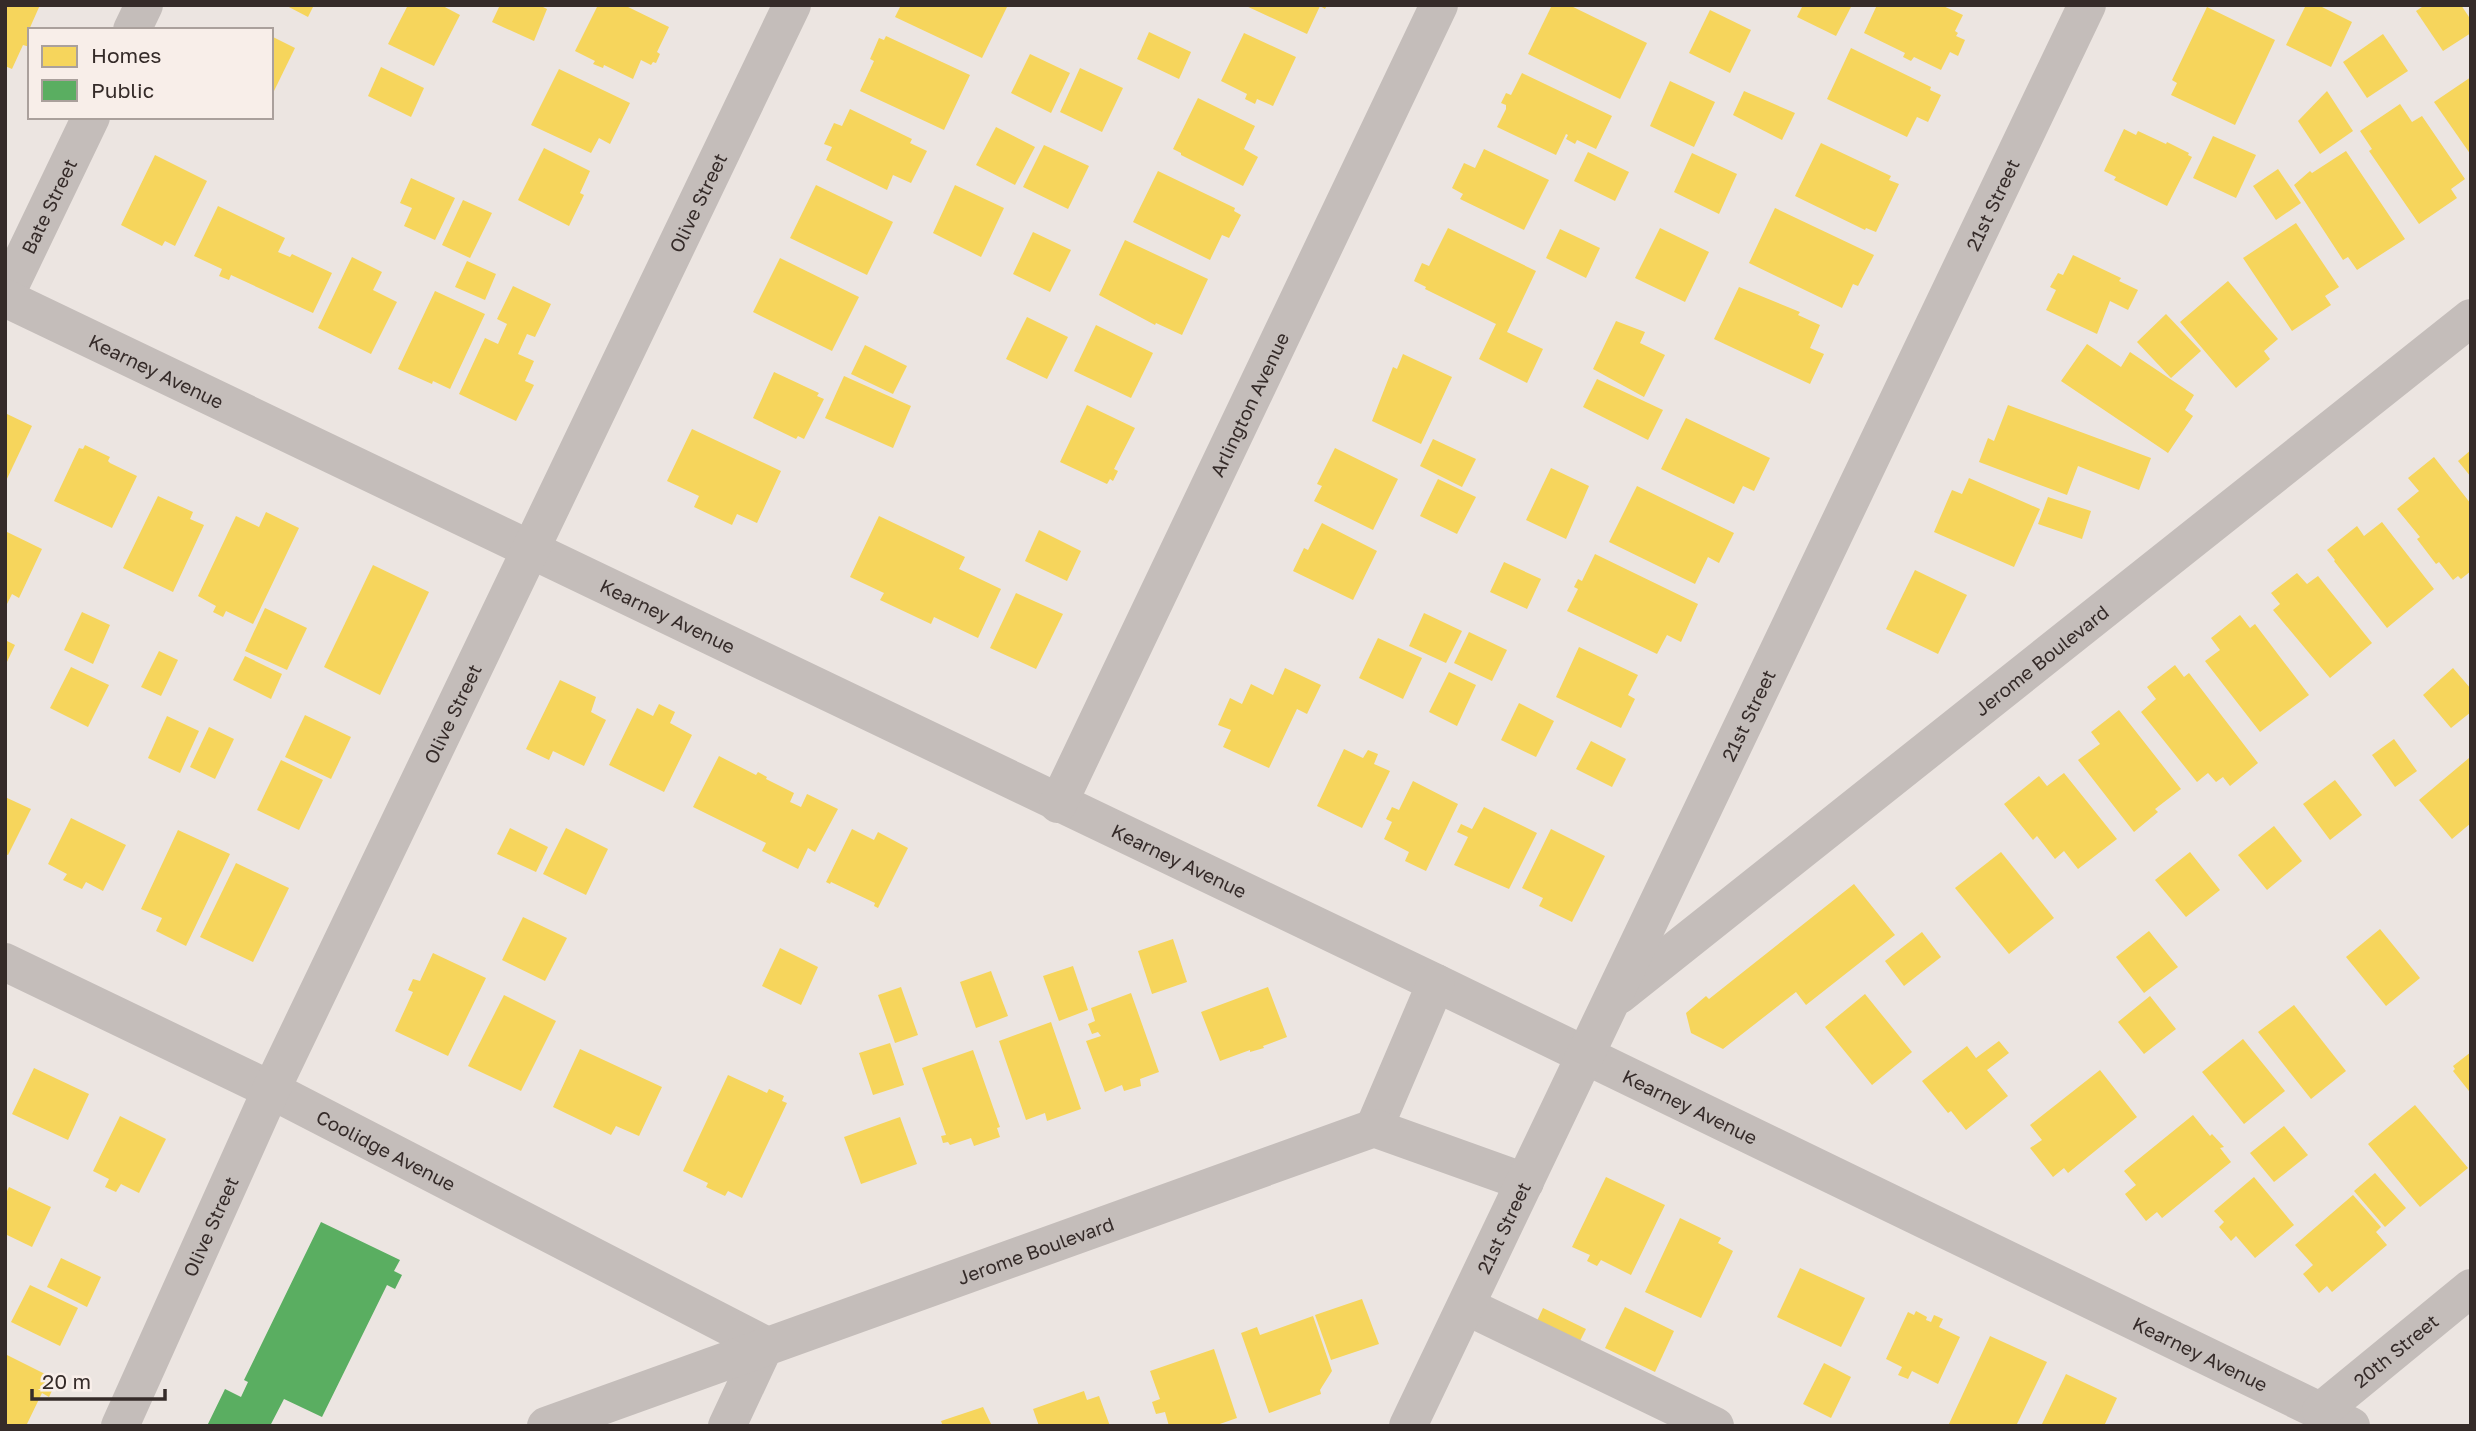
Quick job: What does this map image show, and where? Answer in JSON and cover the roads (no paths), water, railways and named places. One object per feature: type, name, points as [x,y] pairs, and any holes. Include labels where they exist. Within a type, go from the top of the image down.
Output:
[{"type":"street","points":[[133,28],[144,5]]},
{"type":"street","name":"Olive Street","points":[[120,1426],[271,1090],[792,5]]},
{"type":"street","name":"Arlington Avenue","points":[[1058,804],[1439,5]]},
{"type":"street","name":"21st Street","points":[[1408,1426],[2087,5]]},
{"type":"street","name":"Bate Street","points":[[5,297],[89,119]]},
{"type":"street","name":"Kearney Avenue","points":[[5,297],[2336,1418]]},
{"type":"street","name":"Jerome Boulevard","points":[[1612,1001],[2471,318]]},
{"type":"street","name":"Coolidge Avenue","points":[[5,962],[271,1090],[765,1345]]},
{"type":"street","points":[[1436,983],[1374,1128],[1525,1182]]},
{"type":"street","name":"Jerome Boulevard","points":[[546,1426],[1374,1128]]},
{"type":"street","name":"20th Street","points":[[2336,1418],[2471,1288]]},
{"type":"street","points":[[1466,1306],[1715,1426]]},
{"type":"street","points":[[727,1426],[765,1345]]}]
